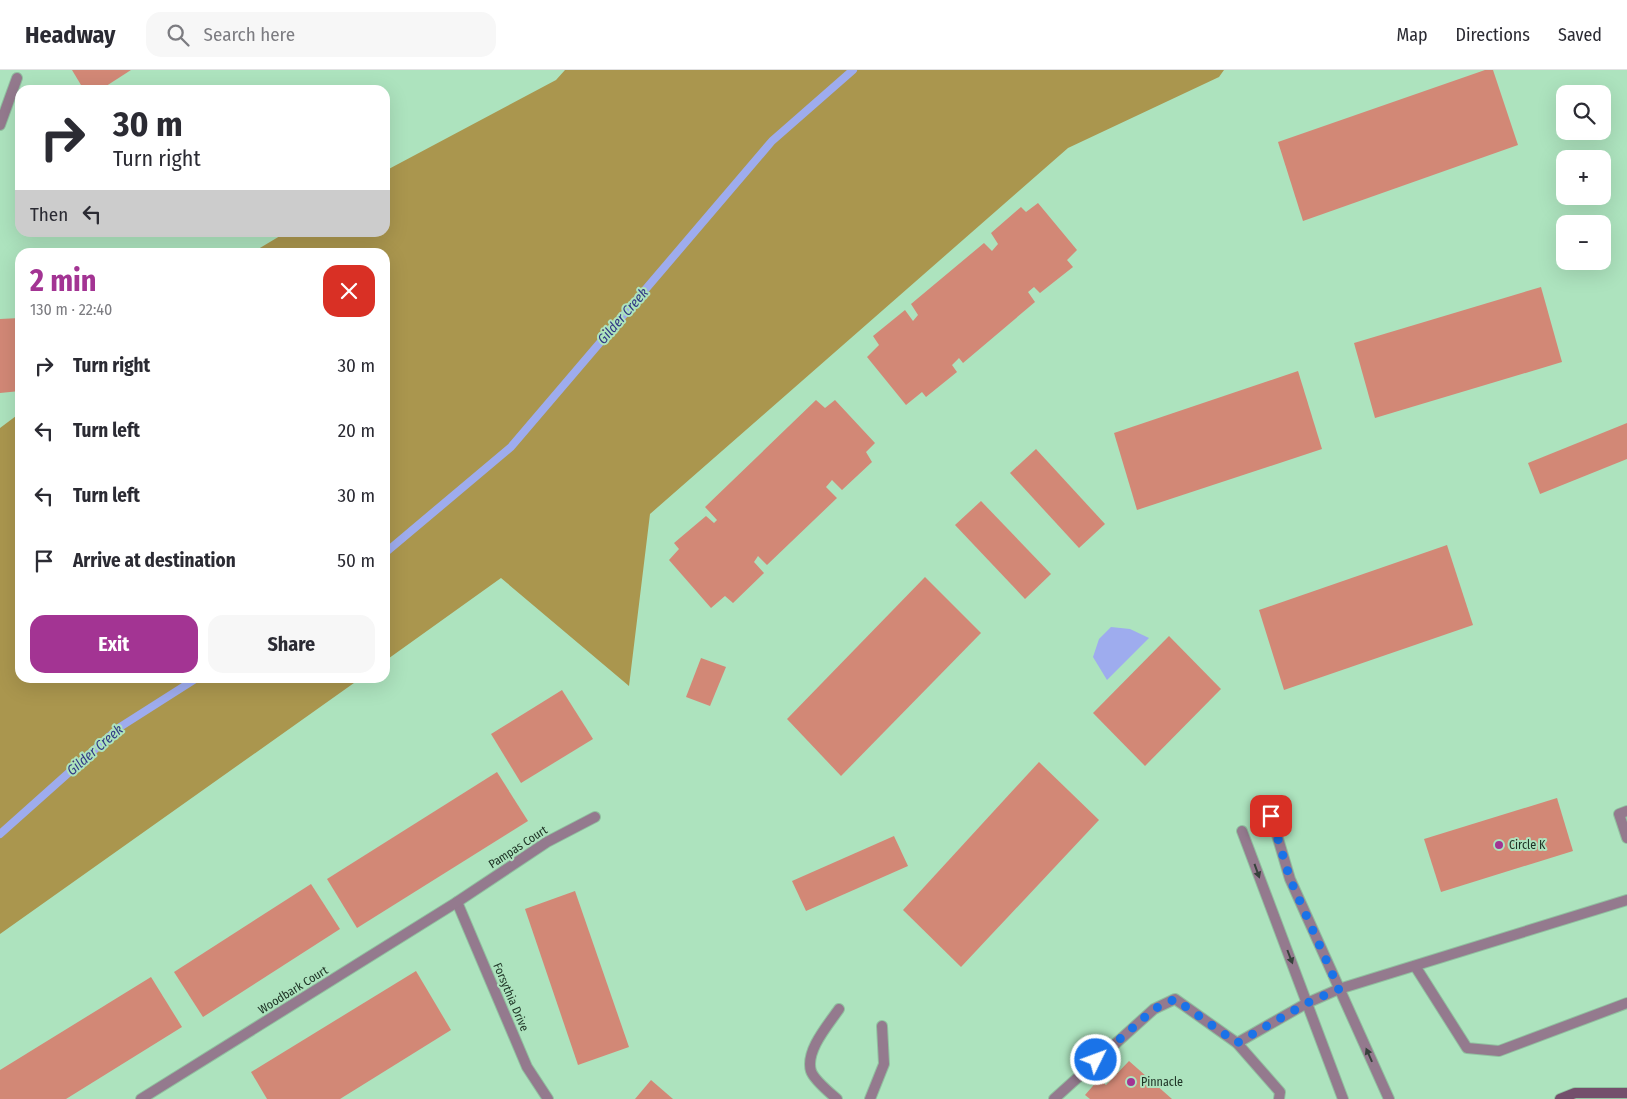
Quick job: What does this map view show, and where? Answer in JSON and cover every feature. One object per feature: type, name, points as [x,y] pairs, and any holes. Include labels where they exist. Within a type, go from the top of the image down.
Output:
[{"type":"main road","points":[[1560,1099],[1575,1093],[1627,1093]]},
{"type":"lane","points":[[0,125],[17,78]]},
{"type":"lane","points":[[1627,811],[1619,814],[1627,838]]},
{"type":"lane","points":[[1271,816],[1290,879],[1389,1099]]},
{"type":"lane","name":"Pampas Court","points":[[457,902],[547,842],[596,817]]},
{"type":"lane","points":[[1242,831],[1343,1099]]},
{"type":"lane","points":[[1237,1043],[1307,1003],[1339,989],[1627,900]]},
{"type":"lane","name":"Woodbark Court","points":[[141,1099],[457,902]]},
{"type":"lane","name":"Forsythia Drive","points":[[457,902],[527,1067],[548,1099]]},
{"type":"lane","points":[[1415,966],[1467,1048],[1499,1051],[1627,1003]]},
{"type":"lane","points":[[1054,1099],[1154,1009],[1175,999],[1237,1043],[1280,1092],[1279,1099]]},
{"type":"lane","points":[[837,1099],[811,1072],[810,1054],[839,1009]]},
{"type":"lane","points":[[870,1099],[884,1064],[882,1026]]},
{"type":"shaded area","points":[[565,70],[1224,70],[1219,77],[1068,148],[650,514],[629,686],[501,578],[390,657],[390,248],[260,248],[278,237],[390,237],[390,168],[556,80]]},
{"type":"shaded area","points":[[15,417],[15,683],[354,683],[0,934],[0,428]]},
{"type":"water","points":[[1111,627],[1130,629],[1149,638],[1107,680],[1093,657],[1099,639]]},
{"type":"building","points":[[72,70],[131,70],[108,85],[81,85]]},
{"type":"building","points":[[1485,70],[1493,70],[1518,145],[1303,221],[1278,142]]},
{"type":"building","points":[[1038,203],[1077,250],[1067,260],[1073,267],[1040,293],[1034,287],[1028,292],[1035,302],[963,363],[959,358],[952,365],[957,372],[926,397],[922,392],[906,405],[867,357],[879,345],[873,336],[905,310],[913,321],[918,315],[911,304],[984,243],[992,251],[998,244],[991,233],[1021,207],[1026,212]]},
{"type":"building","points":[[1541,287],[1562,362],[1375,418],[1354,343]]},
{"type":"building","points":[[15,318],[15,392],[0,393],[0,319]]},
{"type":"building","points":[[1298,371],[1322,449],[1137,510],[1114,433]]},
{"type":"building","points":[[816,400],[825,408],[835,400],[875,443],[866,452],[872,462],[842,490],[832,480],[826,487],[837,498],[767,565],[758,556],[754,562],[764,573],[733,603],[725,596],[711,608],[669,560],[679,549],[674,543],[706,516],[714,523],[717,520],[705,507]]},
{"type":"building","points":[[1627,423],[1627,459],[1540,494],[1528,463]]},
{"type":"building","points":[[1036,449],[1105,524],[1079,548],[1010,473]]},
{"type":"building","points":[[981,501],[1051,574],[1025,599],[955,525]]},
{"type":"building","points":[[1447,545],[1473,625],[1284,690],[1259,610]]},
{"type":"building","points":[[925,577],[981,633],[841,776],[787,719]]},
{"type":"building","points":[[1169,636],[1221,689],[1145,766],[1093,713]]},
{"type":"building","points":[[701,658],[726,667],[710,706],[686,697]]},
{"type":"building","points":[[562,690],[593,739],[521,783],[491,734]]},
{"type":"building","points":[[1039,762],[1099,820],[961,967],[903,910]]},
{"type":"building","points":[[497,772],[528,821],[357,928],[327,879]]},
{"type":"building","name":"Circle K","points":[[1557,798],[1573,851],[1441,892],[1424,839]]},
{"type":"building","points":[[894,836],[908,866],[806,911],[792,881]]},
{"type":"building","points":[[311,884],[340,929],[203,1017],[174,972]]},
{"type":"building","points":[[575,891],[629,1047],[578,1065],[525,909]]},
{"type":"building","points":[[416,971],[451,1030],[340,1099],[267,1099],[251,1072]]},
{"type":"building","points":[[151,977],[182,1027],[66,1099],[0,1099],[0,1070]]},
{"type":"building","name":"Pinnacle","points":[[1129,1061],[1172,1099],[1090,1099],[1085,1095],[1099,1079],[1106,1085]]},
{"type":"building","points":[[651,1080],[673,1099],[635,1099]]},
{"type":"waterway","name":"Gilder Creek","points":[[390,549],[511,447],[772,141],[853,70]]},
{"type":"waterway","name":"Gilder Creek","points":[[0,834],[120,727],[189,683]]},
{"type":"place","name":"Circle K","points":[[1499,845]]},
{"type":"place","name":"Pinnacle","points":[[1131,1082]]},
{"type":"route","points":[[1096,1060],[1154,1009],[1175,999],[1237,1043],[1307,1003],[1339,989],[1290,879],[1271,816]]}]
